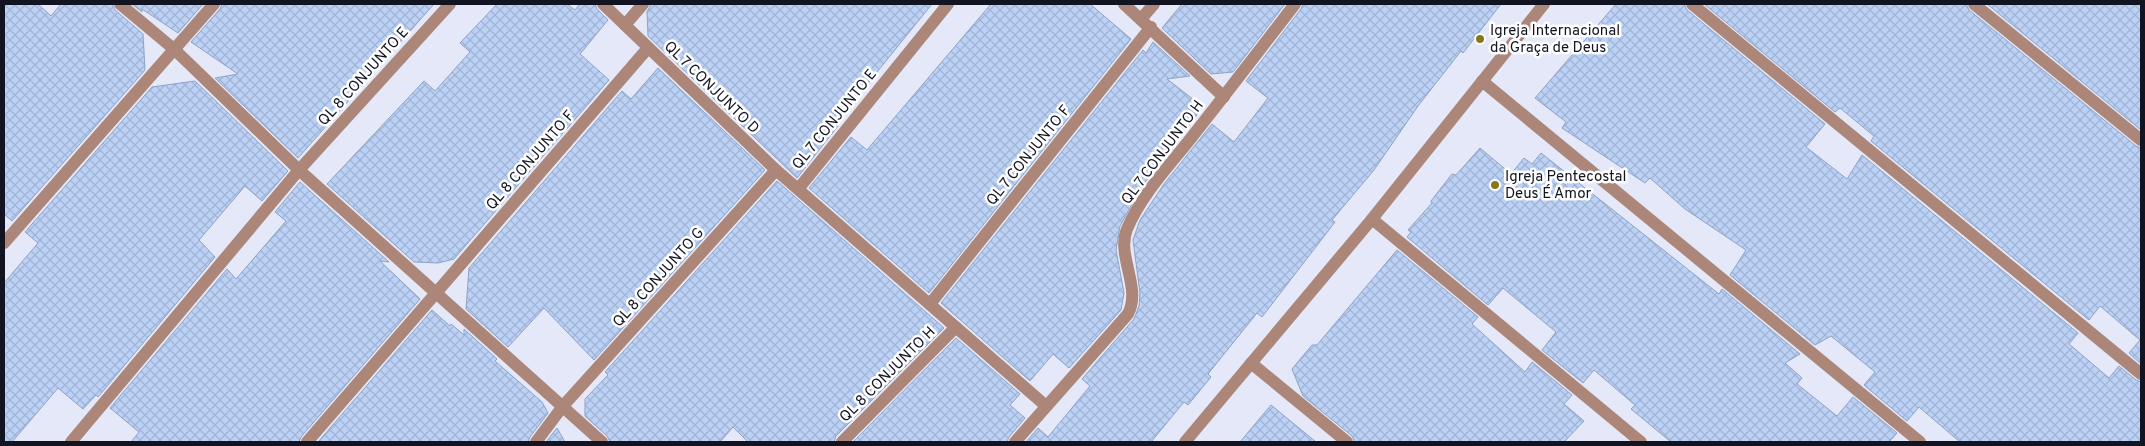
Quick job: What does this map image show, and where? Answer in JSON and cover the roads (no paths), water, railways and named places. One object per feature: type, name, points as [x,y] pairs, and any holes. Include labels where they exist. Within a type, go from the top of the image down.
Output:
[{"type":"street","points":[[120,4],[175,50],[299,170],[602,442]]},
{"type":"street","points":[[4,243],[214,4]]},
{"type":"street","name":"QL 8 CONJUNTO E","points":[[71,442],[299,170],[450,4]]},
{"type":"street","name":"QL 7 CONJUNTO D","points":[[604,4],[776,170],[799,188]]},
{"type":"street","points":[[625,25],[643,4]]},
{"type":"street","name":"QL 7 CONJUNTO E","points":[[930,304],[799,188],[948,4]]},
{"type":"street","points":[[1124,4],[1224,97]]},
{"type":"street","name":"QL 7 CONJUNTO F","points":[[930,304],[1146,23],[1154,4]]},
{"type":"street","name":"QL 7 CONJUNTO H","points":[[1015,442],[1128,314],[1132,302],[1123,243],[1136,212],[1161,175],[1295,4]]},
{"type":"street","points":[[1185,442],[1372,219],[1544,4]]},
{"type":"street","points":[[1692,4],[2141,374]]},
{"type":"street","points":[[1974,4],[2141,140]]},
{"type":"street","name":"QL 8 CONJUNTO F","points":[[307,442],[648,48]]},
{"type":"street","points":[[1482,81],[1920,442]]},
{"type":"street","name":"QL 8 CONJUNTO G","points":[[536,442],[564,406],[776,170]]},
{"type":"street","points":[[1372,219],[1642,442]]},
{"type":"street","name":"QL 8 CONJUNTO H","points":[[930,304],[955,328],[1046,406]]},
{"type":"street","name":"QL 8 CONJUNTO H","points":[[842,442],[955,328]]},
{"type":"street","points":[[1251,363],[1347,442]]},
{"type":"place","name":"Igreja Internacional da Graça de Deus","points":[[1480,39]]},
{"type":"place","name":"Igreja Pentecostal Deus É Amor","points":[[1495,185]]}]
